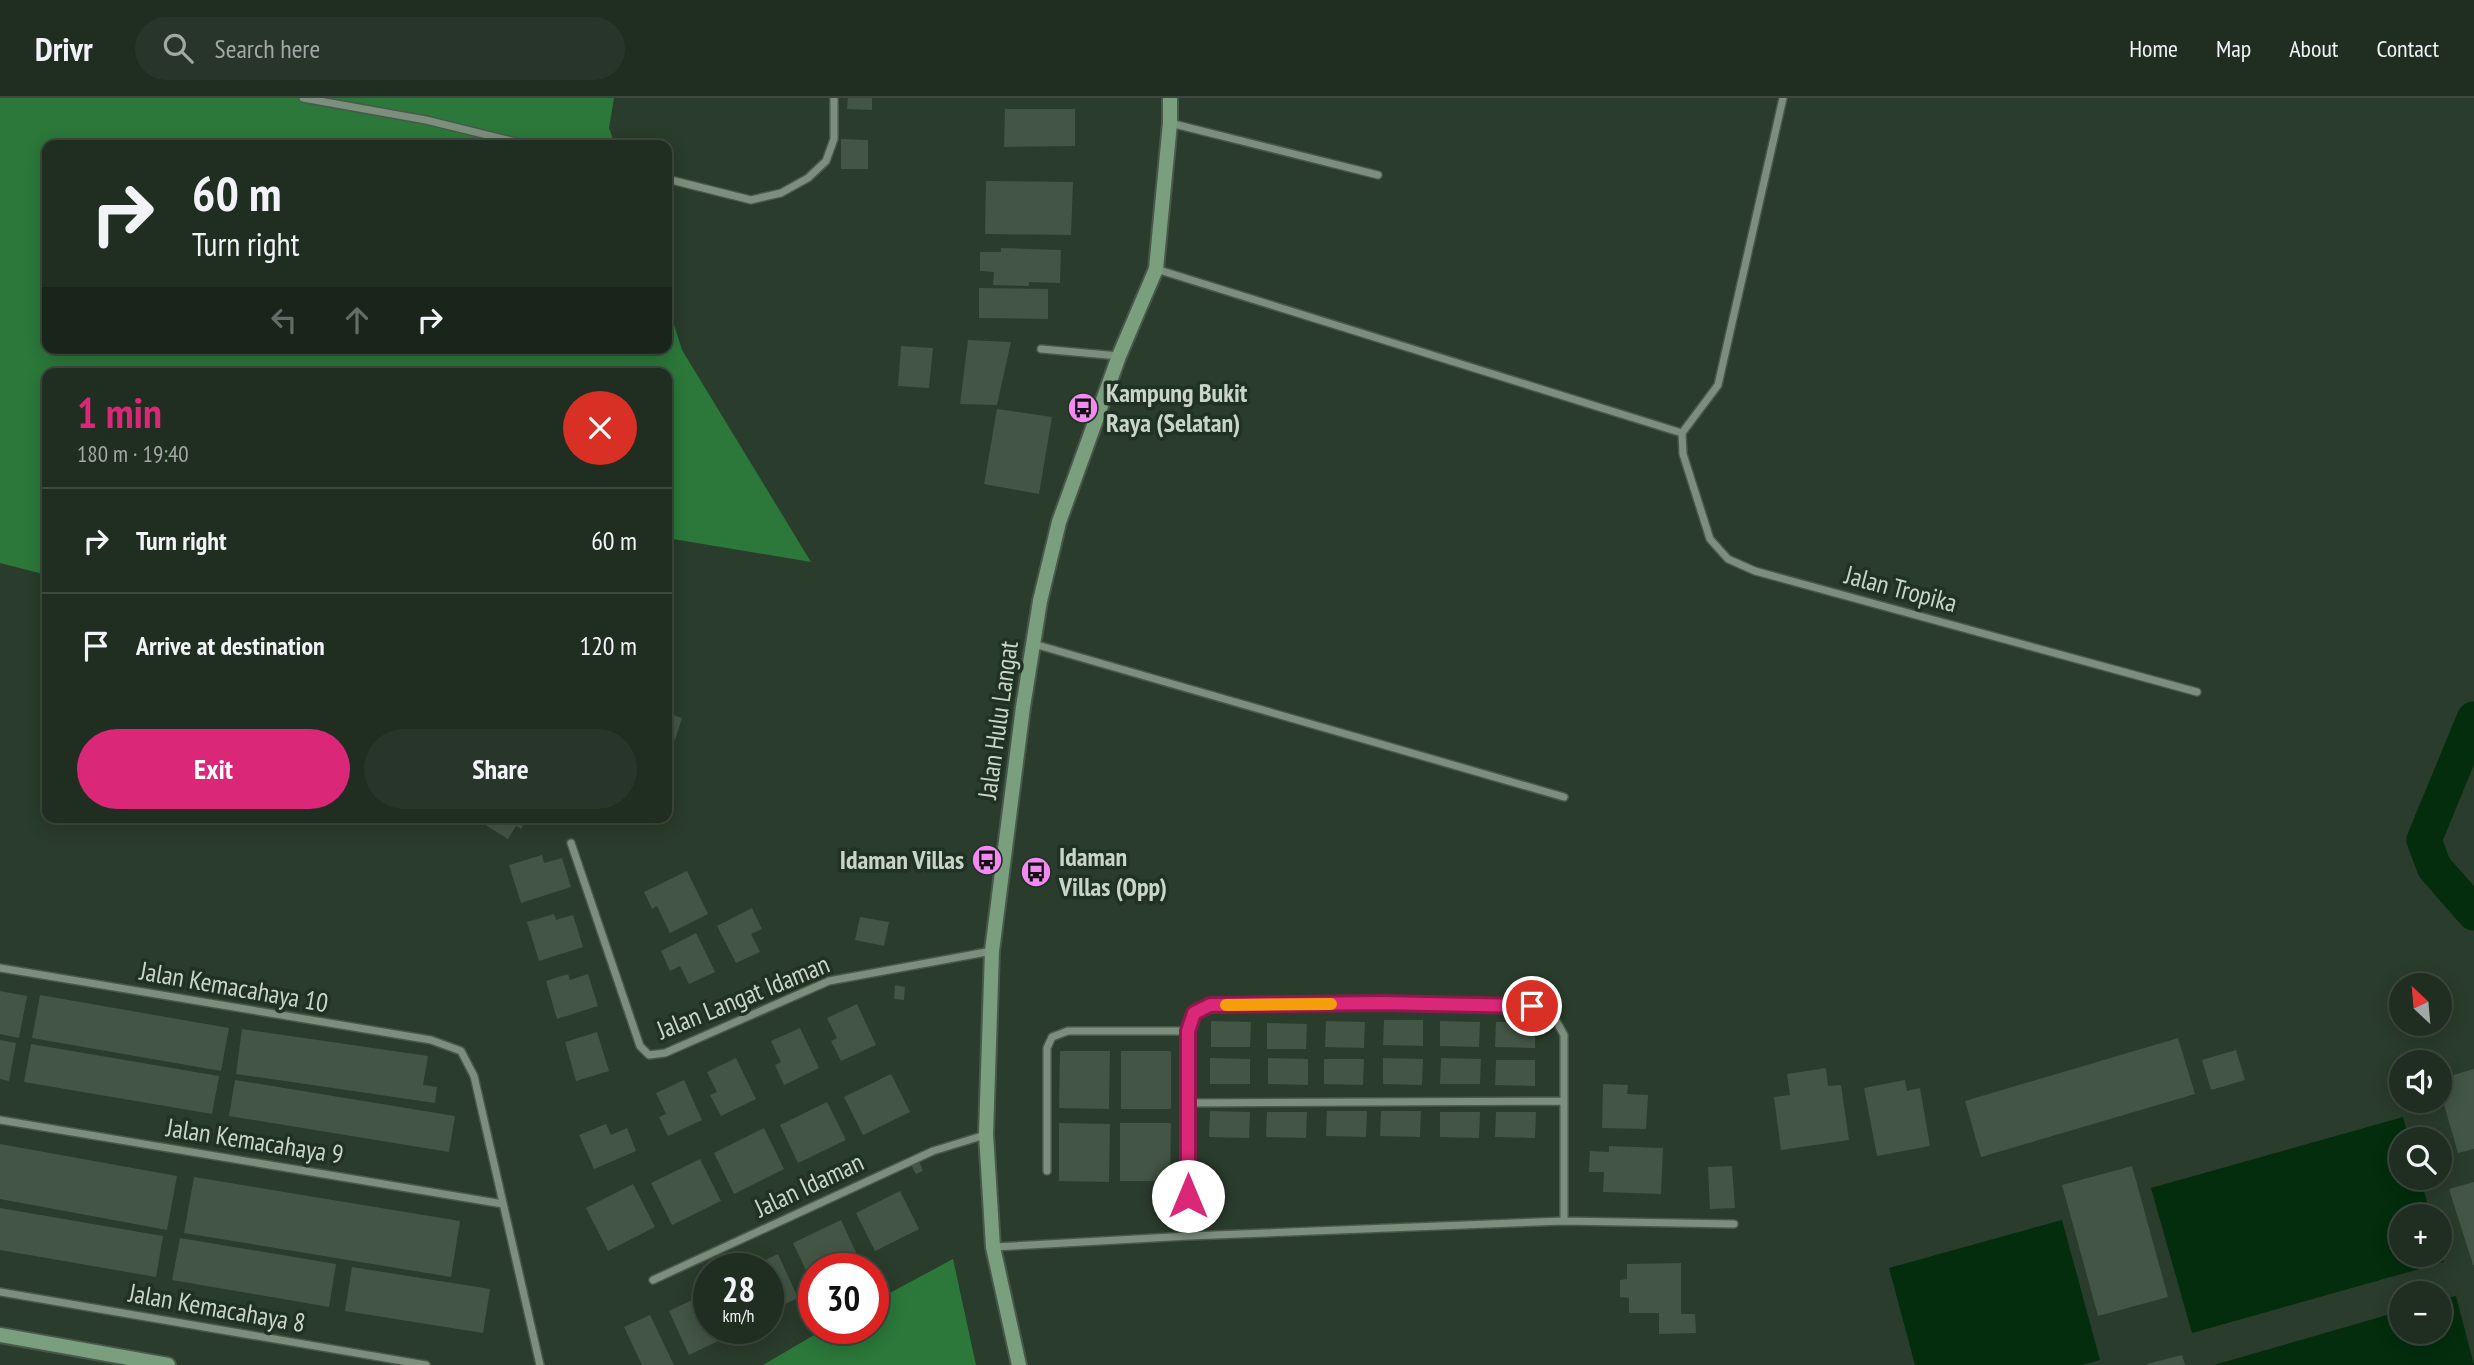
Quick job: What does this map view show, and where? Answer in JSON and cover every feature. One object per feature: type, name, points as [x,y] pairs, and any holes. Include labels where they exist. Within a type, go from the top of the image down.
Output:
[{"type":"main road","name":"Jalan Hulu Langat","points":[[1019,1365],[993,1247],[986,1134],[992,951],[1040,601],[1059,522],[1119,356],[1156,268],[1170,124],[1170,98]]},
{"type":"main road","points":[[0,1335],[103,1359],[168,1365]]},
{"type":"street","points":[[303,98],[426,120],[508,140]]},
{"type":"street","points":[[672,180],[751,200],[781,193],[808,178],[826,161],[834,139],[834,98]]},
{"type":"street","points":[[1156,268],[1682,433],[1718,385],[1783,98]]},
{"type":"street","points":[[1170,124],[1378,175]]},
{"type":"street","points":[[1041,349],[1119,356]]},
{"type":"street","name":"Jalan Tropika","points":[[1682,433],[1684,454],[1710,540],[1728,559],[1755,571],[2197,692]]},
{"type":"street","points":[[1033,644],[1564,797]]},
{"type":"street","name":"Jalan Langat Idaman","points":[[571,843],[640,1046],[649,1055],[666,1053],[829,981],[992,951]]},
{"type":"street","name":"Jalan Kemacahaya 10","points":[[0,968],[431,1040],[461,1051],[474,1076],[503,1203]]},
{"type":"street","points":[[1189,1236],[1188,1031],[1194,1013],[1210,1005],[1381,1003],[1532,1006],[1553,1015],[1564,1035],[1564,1221]]},
{"type":"street","points":[[1047,1171],[1047,1048],[1052,1037],[1068,1031],[1188,1031]]},
{"type":"street","points":[[1188,1103],[1564,1101]]},
{"type":"street","name":"Jalan Kemacahaya 9","points":[[0,1120],[503,1203]]},
{"type":"street","name":"Jalan Idaman","points":[[653,1280],[933,1151],[986,1134]]},
{"type":"street","points":[[503,1203],[540,1365]]},
{"type":"street","points":[[993,1247],[1564,1221],[1734,1224]]},
{"type":"street","name":"Jalan Kemacahaya 8","points":[[0,1292],[426,1365]]},
{"type":"green space","points":[[0,98],[614,98],[609,128],[613,140],[42,140],[42,354],[672,354],[672,319],[682,350],[811,562],[672,539],[672,368],[42,368],[42,574],[0,563]]},
{"type":"green space","points":[[953,1259],[976,1365],[763,1365],[799,1344],[889,1344],[889,1293]]},
{"type":"shaded area","points":[[2403,1117],[2406,1127],[2389,1127],[2389,1190],[2423,1190],[2428,1204],[2389,1204],[2389,1267],[2426,1267],[2192,1333],[2151,1188]]},
{"type":"shaded area","points":[[2062,1220],[2100,1360],[2082,1365],[1915,1365],[1889,1268]]},
{"type":"shaded area","points":[[2456,1296],[2474,1365],[2214,1365],[2389,1314],[2389,1344],[2452,1344],[2452,1297]]},
{"type":"building","points":[[848,98],[872,98],[872,110],[847,109]]},
{"type":"building","points":[[1005,109],[1075,109],[1075,146],[1004,147]]},
{"type":"building","points":[[841,139],[868,140],[868,169],[841,169]]},
{"type":"building","points":[[986,181],[1073,182],[1071,235],[985,234]]},
{"type":"building","points":[[1001,248],[1061,250],[1060,283],[993,285],[994,272],[980,271],[980,252],[1001,252]]},
{"type":"building","points":[[979,288],[1048,289],[1048,319],[979,318]]},
{"type":"building","points":[[968,340],[1011,342],[997,405],[960,404]]},
{"type":"building","points":[[901,346],[933,348],[929,388],[898,386]]},
{"type":"building","points":[[997,409],[1052,417],[1039,494],[984,484]]},
{"type":"building","points":[[672,715],[682,718],[675,740],[672,739]]},
{"type":"building","points":[[524,823],[521,829],[516,826],[508,839],[484,824]]},
{"type":"building","points":[[542,855],[544,863],[562,858],[571,887],[521,903],[509,865]]},
{"type":"building","points":[[687,871],[708,914],[670,933],[657,906],[652,909],[644,892]]},
{"type":"building","points":[[752,908],[762,929],[751,934],[760,952],[736,963],[717,926]]},
{"type":"building","points":[[554,914],[556,920],[573,915],[583,947],[539,961],[527,922]]},
{"type":"building","points":[[860,917],[889,922],[884,946],[855,940]]},
{"type":"building","points":[[696,933],[715,972],[689,984],[680,966],[670,971],[661,951]]},
{"type":"building","points":[[568,974],[570,980],[588,974],[598,1006],[557,1019],[546,981]]},
{"type":"building","points":[[895,985],[905,987],[904,1000],[894,999]]},
{"type":"building","points":[[0,991],[27,996],[19,1038],[0,1034]]},
{"type":"building","points":[[40,995],[229,1028],[221,1071],[32,1038]]},
{"type":"building","points":[[857,1004],[876,1045],[841,1061],[831,1041],[837,1038],[827,1018]]},
{"type":"building","points":[[1384,1020],[1423,1020],[1423,1046],[1383,1045]]},
{"type":"building","points":[[1211,1021],[1251,1022],[1250,1047],[1211,1047]]},
{"type":"building","points":[[1326,1021],[1365,1022],[1364,1048],[1325,1047]]},
{"type":"building","points":[[1440,1021],[1480,1022],[1479,1047],[1440,1046]]},
{"type":"building","points":[[1496,1022],[1535,1022],[1535,1048],[1495,1047]]},
{"type":"building","points":[[1267,1023],[1307,1024],[1306,1049],[1267,1049]]},
{"type":"building","points":[[800,1028],[819,1068],[784,1085],[775,1065],[781,1062],[771,1041]]},
{"type":"building","points":[[242,1029],[428,1056],[423,1085],[437,1087],[435,1103],[236,1074]]},
{"type":"building","points":[[597,1032],[609,1071],[576,1081],[565,1042]]},
{"type":"building","points":[[2178,1038],[2195,1094],[1981,1157],[1965,1101]]},
{"type":"building","points":[[0,1040],[16,1043],[9,1081],[0,1079]]},
{"type":"building","points":[[31,1044],[219,1076],[212,1114],[24,1082]]},
{"type":"building","points":[[2236,1050],[2245,1080],[2211,1090],[2202,1060]]},
{"type":"building","points":[[1060,1051],[1110,1051],[1109,1109],[1059,1108]]},
{"type":"building","points":[[1121,1051],[1171,1051],[1171,1109],[1121,1109]]},
{"type":"building","points":[[736,1058],[756,1099],[721,1116],[710,1095],[717,1092],[707,1072]]},
{"type":"building","points":[[1210,1058],[1250,1059],[1250,1084],[1210,1084]]},
{"type":"building","points":[[1268,1058],[1308,1059],[1308,1085],[1268,1084]]},
{"type":"building","points":[[1383,1058],[1423,1059],[1422,1085],[1383,1084]]},
{"type":"building","points":[[1441,1058],[1481,1059],[1480,1084],[1440,1084]]},
{"type":"building","points":[[1324,1059],[1364,1059],[1363,1085],[1324,1084]]},
{"type":"building","points":[[1496,1060],[1535,1060],[1535,1086],[1495,1085]]},
{"type":"building","points":[[1826,1068],[1828,1086],[1841,1085],[1849,1140],[1781,1150],[1774,1097],[1790,1095],[1787,1074]]},
{"type":"building","points":[[2474,1069],[2474,1149],[2458,1153],[2446,1113],[2452,1113],[2452,1075]]},
{"type":"building","points":[[891,1074],[910,1112],[863,1135],[844,1097]]},
{"type":"building","points":[[235,1080],[455,1116],[449,1152],[229,1116]]},
{"type":"building","points":[[684,1080],[702,1120],[668,1136],[659,1117],[666,1114],[656,1093]]},
{"type":"building","points":[[1905,1080],[1907,1091],[1920,1088],[1930,1146],[1877,1156],[1864,1088]]},
{"type":"building","points":[[1603,1084],[1628,1085],[1627,1094],[1648,1095],[1646,1129],[1602,1128]]},
{"type":"building","points":[[827,1102],[846,1140],[798,1163],[780,1125]]},
{"type":"building","points":[[1210,1111],[1250,1112],[1249,1138],[1209,1137]]},
{"type":"building","points":[[1327,1111],[1367,1111],[1366,1137],[1326,1136]]},
{"type":"building","points":[[1381,1111],[1421,1111],[1420,1137],[1380,1136]]},
{"type":"building","points":[[1267,1112],[1307,1112],[1306,1138],[1266,1137]]},
{"type":"building","points":[[1440,1112],[1480,1112],[1479,1138],[1440,1137]]},
{"type":"building","points":[[1496,1112],[1536,1112],[1535,1138],[1495,1137]]},
{"type":"building","points":[[1059,1123],[1110,1124],[1109,1182],[1059,1181]]},
{"type":"building","points":[[1120,1123],[1171,1123],[1170,1181],[1120,1181]]},
{"type":"building","points":[[606,1124],[611,1135],[627,1128],[636,1151],[594,1169],[579,1135]]},
{"type":"building","points":[[764,1128],[784,1169],[734,1194],[714,1153]]},
{"type":"building","points":[[0,1144],[177,1176],[167,1230],[0,1199]]},
{"type":"building","points":[[1609,1146],[1663,1148],[1661,1194],[1603,1192],[1604,1172],[1589,1172],[1590,1151],[1609,1152]]},
{"type":"building","points":[[700,1159],[721,1201],[672,1225],[651,1183]]},
{"type":"building","points":[[919,1161],[923,1171],[916,1174],[911,1165]]},
{"type":"building","points":[[1732,1166],[1735,1208],[1710,1209],[1708,1167]]},
{"type":"building","points":[[2132,1166],[2168,1297],[2098,1316],[2062,1185]]},
{"type":"building","points":[[194,1177],[460,1221],[451,1277],[184,1233]]},
{"type":"building","points":[[2474,1182],[2474,1265],[2449,1190]]},
{"type":"building","points":[[633,1184],[655,1227],[608,1251],[586,1208]]},
{"type":"building","points":[[900,1191],[919,1229],[875,1251],[856,1213]]},
{"type":"building","points":[[0,1208],[163,1236],[156,1277],[0,1250]]},
{"type":"building","points":[[841,1220],[856,1253],[798,1253],[793,1243]]},
{"type":"building","points":[[180,1238],[336,1264],[329,1307],[172,1280]]},
{"type":"building","points":[[1681,1263],[1681,1314],[1695,1314],[1696,1333],[1659,1334],[1659,1313],[1629,1313],[1629,1298],[1620,1297],[1620,1280],[1627,1279],[1627,1264]]},
{"type":"building","points":[[352,1267],[490,1289],[483,1333],[345,1311]]},
{"type":"building","points":[[784,1267],[798,1298],[784,1305]]},
{"type":"building","points":[[693,1300],[693,1344],[712,1344],[689,1355],[669,1311]]},
{"type":"building","points":[[650,1315],[674,1365],[642,1365],[624,1327]]},
{"type":"building","points":[[2182,1355],[2185,1365],[2147,1365],[2147,1364]]},
{"type":"waterway","points":[[2474,719],[2424,840],[2434,867],[2474,913]]},
{"type":"slow traffic","points":[[1226,1005],[1331,1004]]},
{"type":"place","name":"Kampung Bukit Raya (Selatan)","points":[[1083,408]]},
{"type":"place","name":"Idaman Villas","points":[[987,860]]},
{"type":"place","name":"Idaman Villas (Opp)","points":[[1036,872]]},
{"type":"route","points":[[1188,1196],[1188,1031],[1194,1013],[1210,1005],[1381,1003],[1532,1006]]}]
